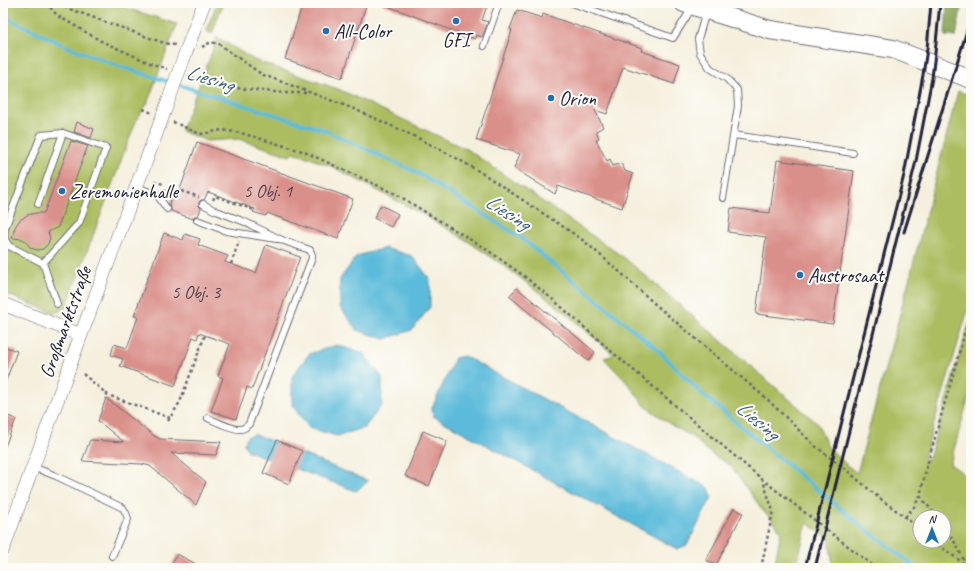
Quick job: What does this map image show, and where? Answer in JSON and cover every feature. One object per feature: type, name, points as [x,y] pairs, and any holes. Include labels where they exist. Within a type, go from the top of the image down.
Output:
[{"type":"main road","points":[[694,6],[770,30],[893,49],[971,79]]},
{"type":"street","name":"Großmarktstraße","points":[[3,549],[204,3]]},
{"type":"street","points":[[3,304],[81,335]]},
{"type":"lane","points":[[484,46],[499,3]]},
{"type":"lane","points":[[572,3],[673,38],[694,6]]},
{"type":"lane","points":[[694,6],[700,53],[710,68],[727,79],[737,90],[738,106],[723,198]]},
{"type":"lane","points":[[38,204],[63,133]]},
{"type":"lane","points":[[43,263],[79,223],[106,148],[63,133],[41,135],[4,232],[4,238],[9,246],[43,263],[57,304]]},
{"type":"lane","points":[[734,135],[853,153]]},
{"type":"lane","points":[[137,187],[157,195],[173,193]]},
{"type":"lane","points":[[157,195],[167,209]]},
{"type":"lane","points":[[203,204],[214,210],[246,222],[284,241],[310,250],[312,255],[249,424],[246,428],[236,429],[208,418]]},
{"type":"lane","points":[[197,220],[226,231],[284,241]]},
{"type":"lane","points":[[32,467],[56,476],[123,508],[128,519],[112,556]]},
{"type":"path","points":[[53,3],[164,43]]},
{"type":"path","points":[[215,42],[226,48],[241,61],[261,74],[354,109],[416,137],[458,159],[485,174],[584,241],[656,305],[768,400],[814,446],[836,461],[878,498],[912,523]]},
{"type":"path","points":[[163,114],[200,134],[223,130],[241,133],[305,152],[396,194],[490,251],[557,303],[611,351],[763,480],[876,568]]},
{"type":"path","points":[[905,517],[914,507],[920,496],[928,462],[971,311]]},
{"type":"path","points":[[82,374],[108,395],[169,420],[180,402],[205,335]]},
{"type":"path","points":[[761,568],[773,511],[763,480]]},
{"type":"path","points":[[920,496],[931,509]]},
{"type":"path","points":[[952,538],[967,566]]},
{"type":"path","points":[[944,549],[970,568]]},
{"type":"green space","points":[[3,3],[110,3],[177,24],[147,104],[137,119],[128,142],[66,308],[54,313],[3,293]]},
{"type":"green space","points":[[217,3],[223,3],[212,34],[206,31]]},
{"type":"green space","points":[[947,3],[962,3],[956,37],[945,36]]},
{"type":"green space","points":[[217,37],[254,60],[338,89],[468,150],[626,259],[817,423],[828,447],[857,473],[958,91],[971,96],[971,299],[924,458],[928,461],[971,317],[971,389],[950,464],[971,479],[971,568],[833,568],[829,538],[807,523],[796,568],[774,568],[781,531],[764,512],[730,465],[714,456],[691,436],[673,426],[645,406],[630,386],[604,358],[614,355],[561,309],[506,267],[463,238],[422,214],[333,167],[294,152],[290,156],[239,139],[207,141],[181,131]]},
{"type":"water","points":[[385,248],[412,256],[430,279],[430,307],[412,330],[385,339],[357,330],[340,307],[340,279],[357,256]]},
{"type":"water","points":[[337,345],[364,354],[382,377],[382,405],[364,428],[337,436],[309,428],[292,405],[292,377],[309,354]]},
{"type":"water","points":[[464,356],[709,488],[712,497],[687,545],[677,549],[433,416],[432,408],[455,358]]},
{"type":"water","points":[[254,434],[368,481],[356,491],[248,451],[244,444],[247,437]]},
{"type":"building","name":"All-Color","points":[[303,3],[367,3],[342,78],[285,59]]},
{"type":"building","name":"GFI","points":[[382,3],[488,3],[482,20],[488,22],[482,37],[476,35],[475,39]]},
{"type":"building","name":"Orion","points":[[517,10],[542,18],[543,14],[642,48],[641,51],[680,64],[674,84],[623,67],[607,114],[595,110],[603,127],[596,131],[599,138],[596,140],[607,161],[610,159],[613,166],[621,163],[625,171],[633,174],[622,208],[558,186],[555,194],[514,168],[520,154],[476,140],[512,30],[510,29]]},
{"type":"building","points":[[77,122],[94,129],[91,138],[74,132]]},
{"type":"building","name":"Zeremonienhalle","points":[[71,141],[88,146],[58,227],[48,232],[50,238],[48,244],[43,249],[37,250],[31,248],[23,239],[12,238],[15,227],[19,221],[27,215],[44,213]]},
{"type":"building","points":[[197,142],[353,199],[338,239],[267,213],[266,216],[253,212],[255,209],[208,192],[204,200],[199,202],[199,206],[201,208],[198,216],[194,216],[193,219],[171,211],[169,204],[171,198],[175,197],[177,194],[178,195]]},
{"type":"building","name":"Austrosaat","points":[[777,160],[854,171],[833,324],[756,314],[766,237],[728,232],[731,208],[770,213]]},
{"type":"building","points":[[381,205],[398,214],[391,227],[374,218]]},
{"type":"building","points":[[164,233],[183,240],[185,234],[200,239],[198,245],[228,256],[225,262],[256,273],[266,245],[300,257],[252,389],[247,387],[236,419],[211,411],[223,378],[218,376],[230,344],[199,333],[197,339],[193,337],[175,386],[120,366],[123,359],[111,355],[114,344],[127,348],[138,317],[134,316]]},
{"type":"building","points":[[517,288],[595,352],[588,361],[509,296]]},
{"type":"building","points":[[3,346],[17,351],[4,386],[3,385]]},
{"type":"building","points":[[106,398],[160,439],[221,442],[216,455],[171,453],[206,482],[196,505],[150,466],[142,464],[82,461],[90,440],[124,442],[98,421]]},
{"type":"building","points":[[3,414],[16,419],[4,449],[3,449]]},
{"type":"building","points":[[423,431],[447,441],[429,486],[405,476]]},
{"type":"building","points":[[277,440],[302,451],[289,484],[263,473]]},
{"type":"building","points":[[734,508],[743,513],[716,565],[706,560]]},
{"type":"building","points":[[177,554],[204,568],[170,568]]},
{"type":"waterway","name":"Liesing","points":[[3,16],[64,45],[112,64],[324,130],[416,172],[520,237],[657,349],[702,394],[858,523],[917,568]]},
{"type":"railway","points":[[805,568],[904,175],[923,75],[931,3]]},
{"type":"railway","points":[[815,568],[916,161],[932,78],[940,3]]},
{"type":"railway","points":[[904,232],[971,18]]},
{"type":"place","name":"GFI","points":[[456,21]]},
{"type":"place","name":"All-Color","points":[[326,31]]},
{"type":"place","name":"Orion","points":[[551,98]]},
{"type":"place","name":"Zeremonienhalle","points":[[62,191]]},
{"type":"place","name":"Austrosaat","points":[[800,275]]}]
